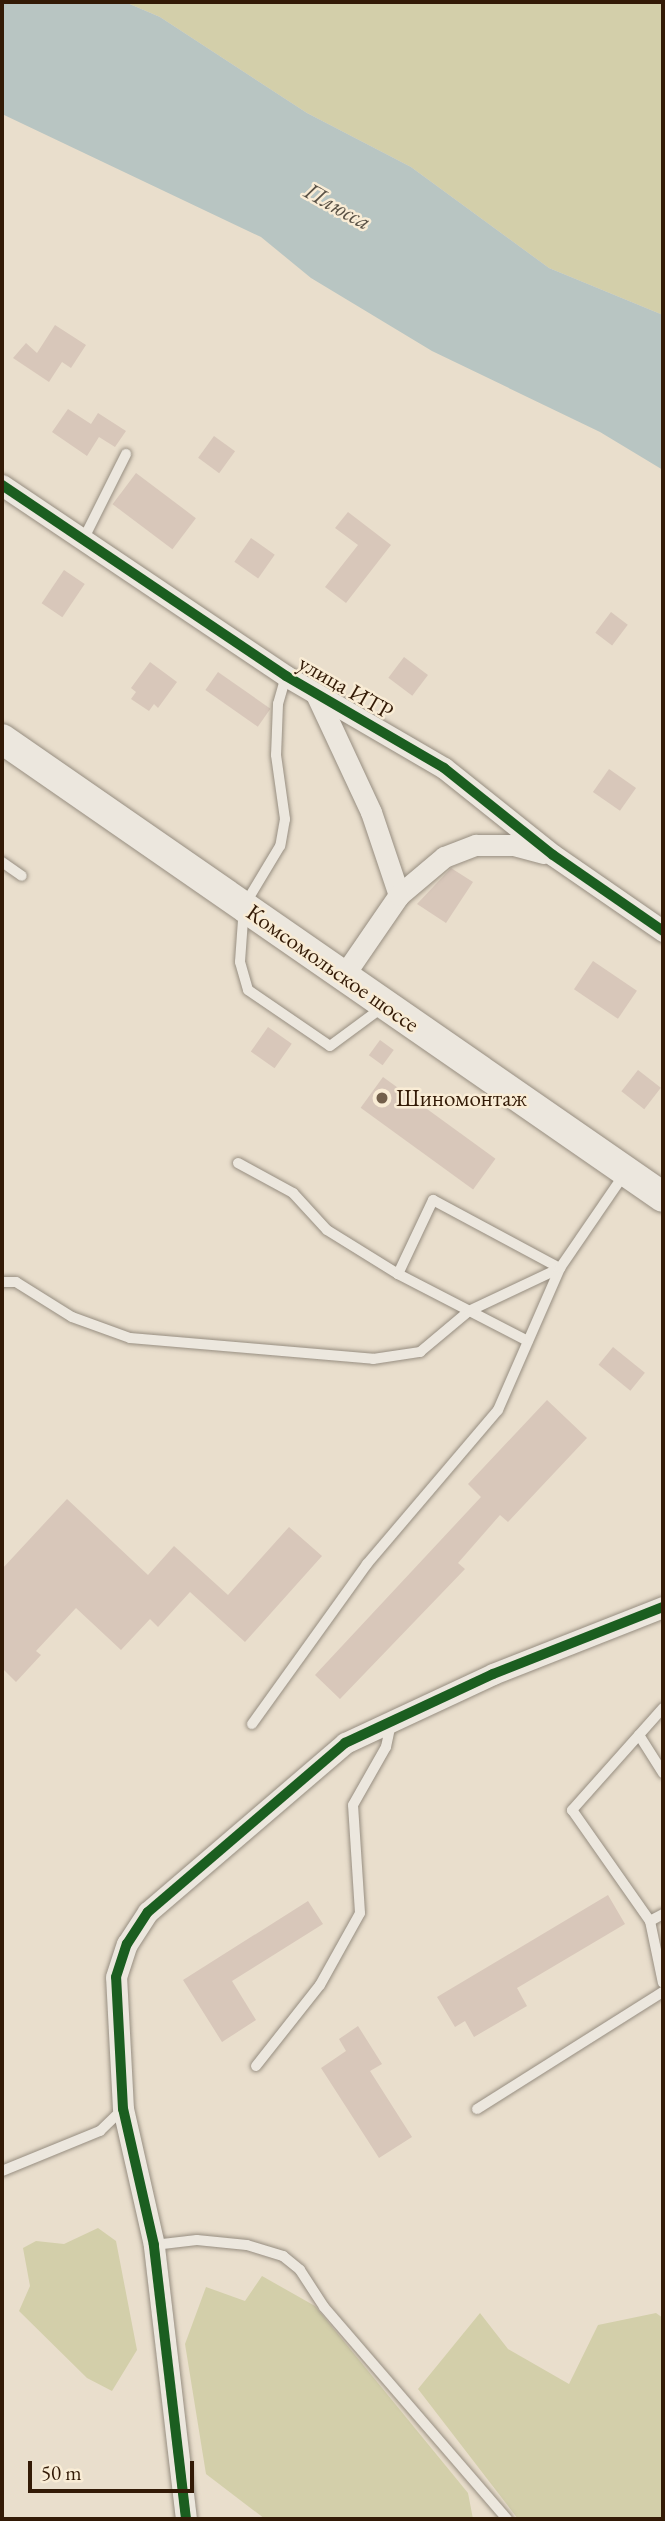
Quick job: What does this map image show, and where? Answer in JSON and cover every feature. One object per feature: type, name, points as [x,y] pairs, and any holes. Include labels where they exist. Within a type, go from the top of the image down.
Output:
[{"type":"main road","name":"Комсомольское шоссе","points":[[2,739],[663,1197]]},
{"type":"street","name":"улица ИТР","points":[[2,485],[84,538],[151,590],[286,676],[444,768],[553,855],[663,931]]},
{"type":"street","name":"улица ИТР","points":[[316,694],[371,812],[397,898],[444,856],[476,845],[514,845],[553,855]]},
{"type":"street","points":[[344,975],[397,898]]},
{"type":"street","points":[[186,2519],[154,2245],[124,2109],[116,1977],[127,1944],[148,1912],[345,1743],[391,1724],[493,1674],[663,1607]]},
{"type":"lane","points":[[84,538],[126,454]]},
{"type":"lane","points":[[286,676],[278,704],[276,755],[285,818],[280,846],[244,906],[240,962],[248,990],[330,1046],[386,1004]]},
{"type":"lane","points":[[2,862],[22,876]]},
{"type":"lane","points":[[238,1163],[293,1193],[327,1230],[398,1274],[528,1341]]},
{"type":"lane","points":[[252,1724],[367,1564],[498,1410],[560,1268],[626,1171]]},
{"type":"lane","points":[[398,1274],[433,1200],[560,1268]]},
{"type":"lane","points":[[2,1282],[16,1282],[72,1317],[130,1338],[373,1359],[420,1352],[469,1311],[560,1268]]},
{"type":"lane","points":[[663,1708],[572,1810],[650,1922],[663,1983]]},
{"type":"lane","points":[[256,2066],[320,1985],[360,1913],[353,1805],[386,1747],[391,1724]]},
{"type":"lane","points":[[639,1735],[663,1773]]},
{"type":"lane","points":[[650,1922],[663,1914]]},
{"type":"lane","points":[[477,2109],[663,1992]]},
{"type":"lane","points":[[2,2171],[100,2131],[124,2109]]},
{"type":"lane","points":[[154,2245],[197,2240],[247,2245],[283,2256],[300,2270],[324,2307],[507,2519]]},
{"type":"shaded area","points":[[125,2],[663,2],[663,315],[549,268],[411,167],[307,113],[160,17]]},
{"type":"shaded area","points":[[98,2228],[116,2241],[137,2350],[112,2391],[87,2378],[19,2311],[30,2286],[23,2248],[36,2241],[64,2244]]},
{"type":"shaded area","points":[[262,2276],[315,2306],[468,2493],[473,2519],[265,2519],[206,2474],[185,2344],[206,2287],[245,2301]]},
{"type":"shaded area","points":[[480,2313],[508,2349],[569,2384],[598,2325],[656,2313],[663,2318],[663,2519],[518,2519],[418,2389]]},
{"type":"water","name":"Плюсса","points":[[2,2],[125,2],[160,17],[307,113],[411,167],[549,268],[663,315],[663,470],[600,432],[432,351],[311,278],[261,237],[2,114]]},
{"type":"building","points":[[55,325],[86,345],[71,368],[62,362],[49,382],[13,358],[26,343],[37,353]]},
{"type":"building","points":[[68,409],[91,424],[98,413],[126,431],[115,447],[99,437],[87,456],[52,432]]},
{"type":"building","points":[[214,436],[235,451],[219,473],[198,458]]},
{"type":"building","points":[[136,473],[196,518],[172,549],[113,504]]},
{"type":"building","points":[[348,512],[391,545],[346,603],[325,587],[358,545],[335,528]]},
{"type":"building","points":[[251,538],[275,555],[258,578],[234,562]]},
{"type":"building","points":[[64,570],[85,584],[62,617],[42,603]]},
{"type":"building","points":[[611,612],[628,625],[612,645],[595,633]]},
{"type":"building","points":[[404,657],[428,675],[412,696],[388,678]]},
{"type":"building","points":[[150,662],[177,682],[158,708],[154,704],[149,711],[131,699],[136,692],[131,688]]},
{"type":"building","points":[[218,672],[270,709],[258,727],[205,690]]},
{"type":"building","points":[[609,769],[636,788],[620,811],[593,792]]},
{"type":"building","points":[[451,868],[473,882],[446,923],[417,904]]},
{"type":"building","points":[[593,961],[637,991],[618,1019],[574,989]]},
{"type":"building","points":[[268,1027],[292,1044],[275,1068],[251,1052]]},
{"type":"building","points":[[380,1040],[394,1050],[383,1065],[369,1055]]},
{"type":"building","points":[[638,1070],[661,1088],[644,1109],[621,1091]]},
{"type":"building","points":[[383,1077],[495,1159],[473,1189],[361,1108]]},
{"type":"building","points":[[613,1347],[645,1373],[630,1391],[599,1365]]},
{"type":"building","points":[[547,1400],[587,1438],[508,1522],[500,1515],[458,1563],[465,1569],[340,1699],[315,1675],[481,1497],[468,1484]]},
{"type":"building","points":[[67,1499],[148,1575],[174,1546],[228,1595],[289,1527],[322,1556],[245,1642],[190,1592],[158,1627],[150,1619],[121,1650],[76,1608],[36,1651],[41,1655],[16,1682],[2,1668],[2,1569]]},
{"type":"building","points":[[608,1895],[625,1924],[517,1988],[527,2006],[474,2037],[465,2021],[455,2027],[437,1997]]},
{"type":"building","points":[[308,1901],[323,1924],[232,1981],[256,2020],[222,2042],[183,1980]]},
{"type":"building","points":[[358,2026],[382,2064],[370,2071],[412,2137],[379,2158],[321,2068],[346,2051],[339,2039]]},
{"type":"cycle path","points":[[2,485],[286,676],[444,768],[553,855],[663,931]]},
{"type":"cycle path","points":[[186,2519],[154,2245],[123,2109],[116,1977],[127,1944],[148,1912],[345,1743],[493,1674],[663,1607]]},
{"type":"place","name":"Шиномонтаж","points":[[382,1098]]}]
